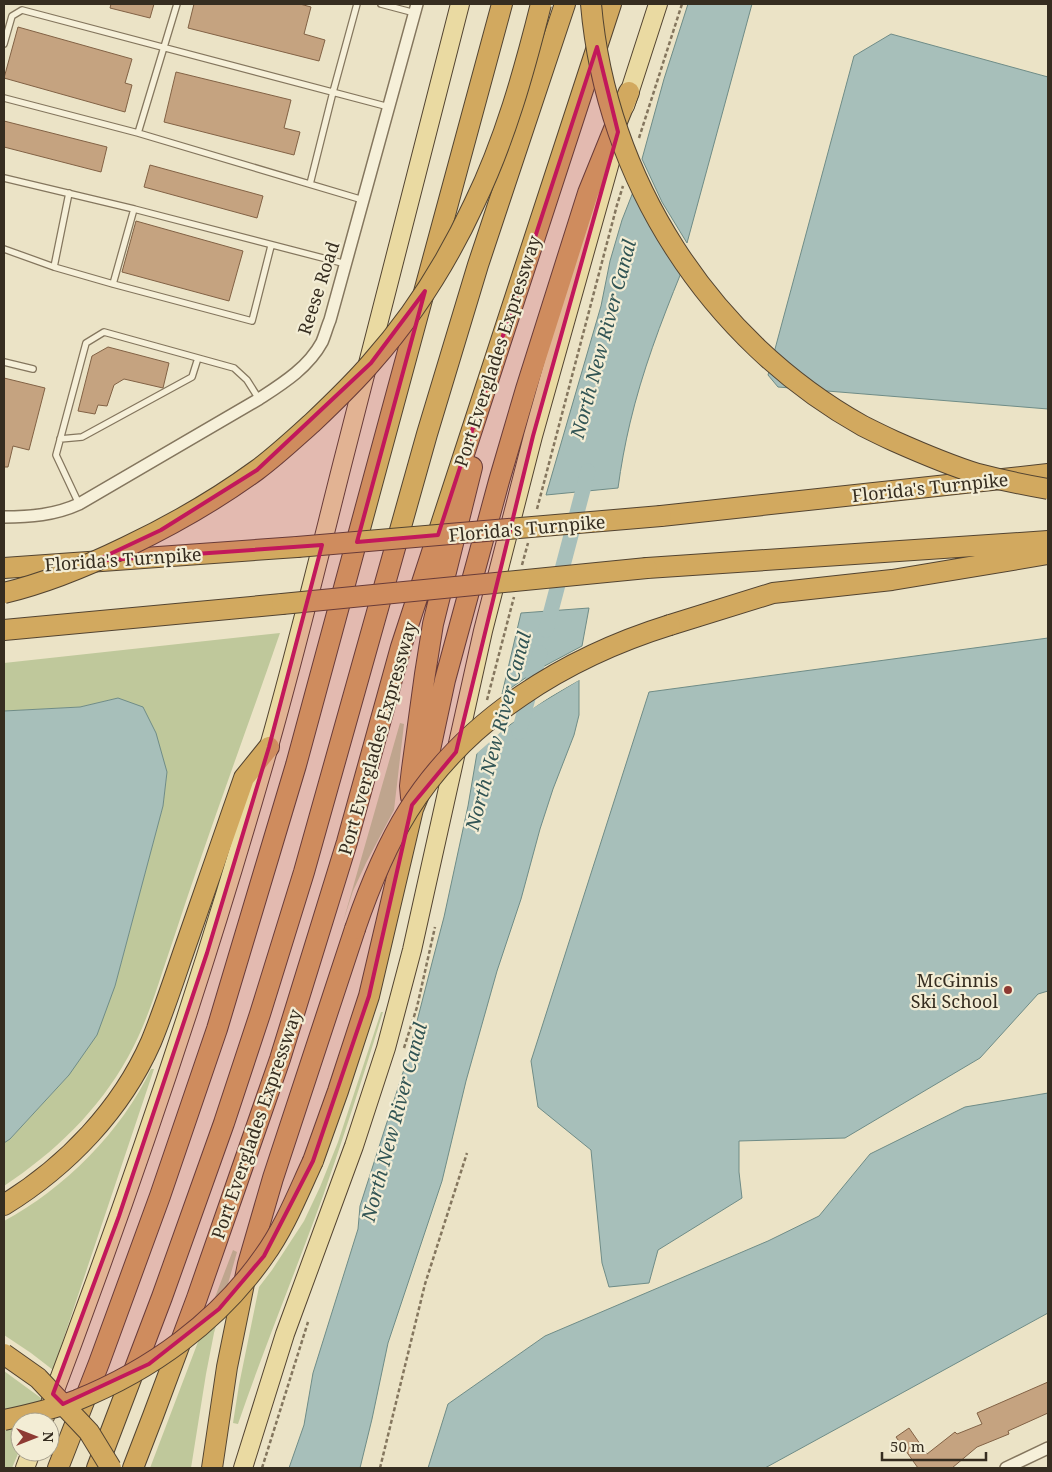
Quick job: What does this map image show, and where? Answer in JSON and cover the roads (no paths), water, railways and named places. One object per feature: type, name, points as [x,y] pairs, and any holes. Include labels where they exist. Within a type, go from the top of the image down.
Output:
[{"type":"highway","points":[[58,1468],[99,1364],[154,1213],[217,1029],[296,765],[502,4]]},
{"type":"highway","points":[[4,593],[64,574],[109,555],[161,530],[210,502],[257,470],[294,439],[336,401],[371,363],[409,315],[449,253],[474,204],[496,154],[512,107],[541,4]]},
{"type":"highway","points":[[97,1468],[162,1297],[224,1123],[260,1014],[304,872],[430,424],[478,265],[565,4]]},
{"type":"highway","points":[[591,4],[606,94],[630,165],[660,226],[702,287],[724,314],[780,369],[833,408],[864,427],[944,462],[977,474],[1048,489]]},
{"type":"highway","name":"Port Everglades Expressway","points":[[133,1468],[194,1307],[280,1059],[347,842],[401,647],[611,4]]},
{"type":"highway","points":[[4,1420],[40,1412],[104,1388],[149,1364],[173,1348],[194,1332],[238,1290],[264,1256],[279,1232],[312,1161],[338,1091],[368,996],[413,809],[422,787],[445,680],[499,481],[523,398],[588,193],[629,92]]},
{"type":"highway","points":[[413,809],[410,786],[424,674],[434,624],[469,482],[495,358]]},
{"type":"highway","name":"Florida's Turnpike","points":[[4,568],[297,547],[661,516],[1048,474]]},
{"type":"highway","points":[[4,630],[647,568],[1048,541]]},
{"type":"highway","points":[[212,1468],[227,1367],[248,1264],[273,1178],[371,884],[408,811],[440,769],[475,732],[517,699],[557,674],[605,650],[649,632],[773,593],[892,580],[1048,554]]},
{"type":"highway","points":[[4,1205],[42,1179],[79,1146],[112,1107],[136,1072],[160,1018],[244,778],[269,747]]},
{"type":"highway","points":[[4,1354],[38,1378],[89,1432],[111,1468]]},
{"type":"main road","points":[[47,1412],[95,1285],[163,1090],[207,953],[269,747],[460,4]]},
{"type":"main road","points":[[242,1468],[285,1334],[371,1097],[390,1032],[412,950],[464,714],[535,427],[629,92],[658,4]]},
{"type":"street","name":"Reese Road","points":[[4,517],[31,516],[56,512],[79,504],[259,399],[299,371],[312,357],[322,342],[330,320],[416,8]]},
{"type":"street","points":[[1006,1468],[1048,1448]]},
{"type":"lane","points":[[138,133],[177,4]]},
{"type":"lane","points":[[310,184],[357,4]]},
{"type":"lane","points":[[381,4],[416,8]]},
{"type":"lane","points":[[4,44],[12,16],[22,10],[389,107]]},
{"type":"lane","points":[[4,98],[138,133],[363,200]]},
{"type":"lane","points":[[4,178],[134,209],[346,264]]},
{"type":"lane","points":[[54,267],[70,193]]},
{"type":"lane","points":[[113,284],[134,209]]},
{"type":"lane","points":[[4,248],[54,267],[252,321],[271,246]]},
{"type":"lane","points":[[79,504],[56,455],[86,343],[104,332],[234,368],[247,380],[259,399]]},
{"type":"lane","points":[[60,439],[82,437],[192,377],[198,358]]},
{"type":"lane","points":[[4,362],[33,369]]},
{"type":"water","points":[[688,4],[752,4],[687,243],[662,202],[642,159],[664,79]]},
{"type":"water","points":[[891,34],[1048,77],[1048,409],[778,387],[768,375],[854,56]]},
{"type":"water","points":[[633,192],[655,234],[681,273],[640,385],[626,439],[618,488],[546,495],[601,306],[610,261],[622,220]]},
{"type":"water","points":[[589,608],[582,646],[537,670],[502,694],[521,613]]},
{"type":"water","points":[[1048,638],[1048,991],[1038,994],[980,1058],[845,1138],[739,1141],[739,1172],[742,1198],[658,1250],[649,1283],[609,1287],[602,1263],[591,1150],[538,1107],[531,1061],[649,692]]},
{"type":"water","points":[[579,680],[579,715],[574,735],[540,829],[466,1081],[442,1181],[388,1343],[360,1468],[289,1468],[304,1425],[313,1373],[358,1229],[360,1206],[407,1060],[444,917],[468,806],[477,753],[494,737],[531,709]]},
{"type":"water","points":[[118,698],[143,707],[156,733],[167,772],[163,806],[115,986],[97,1035],[69,1075],[10,1139],[4,1143],[4,711],[80,707]]},
{"type":"water","points":[[1048,1093],[1048,1313],[765,1468],[428,1468],[448,1404],[545,1336],[768,1241],[819,1216],[870,1154],[965,1107]]},
{"type":"waterway","name":"North New River Canal","points":[[546,630],[588,471]]},
{"type":"waterway","name":"North New River Canal","points":[[519,732],[540,653]]},
{"type":"place","name":"McGinnis Ski School","points":[[1008,990]]}]
